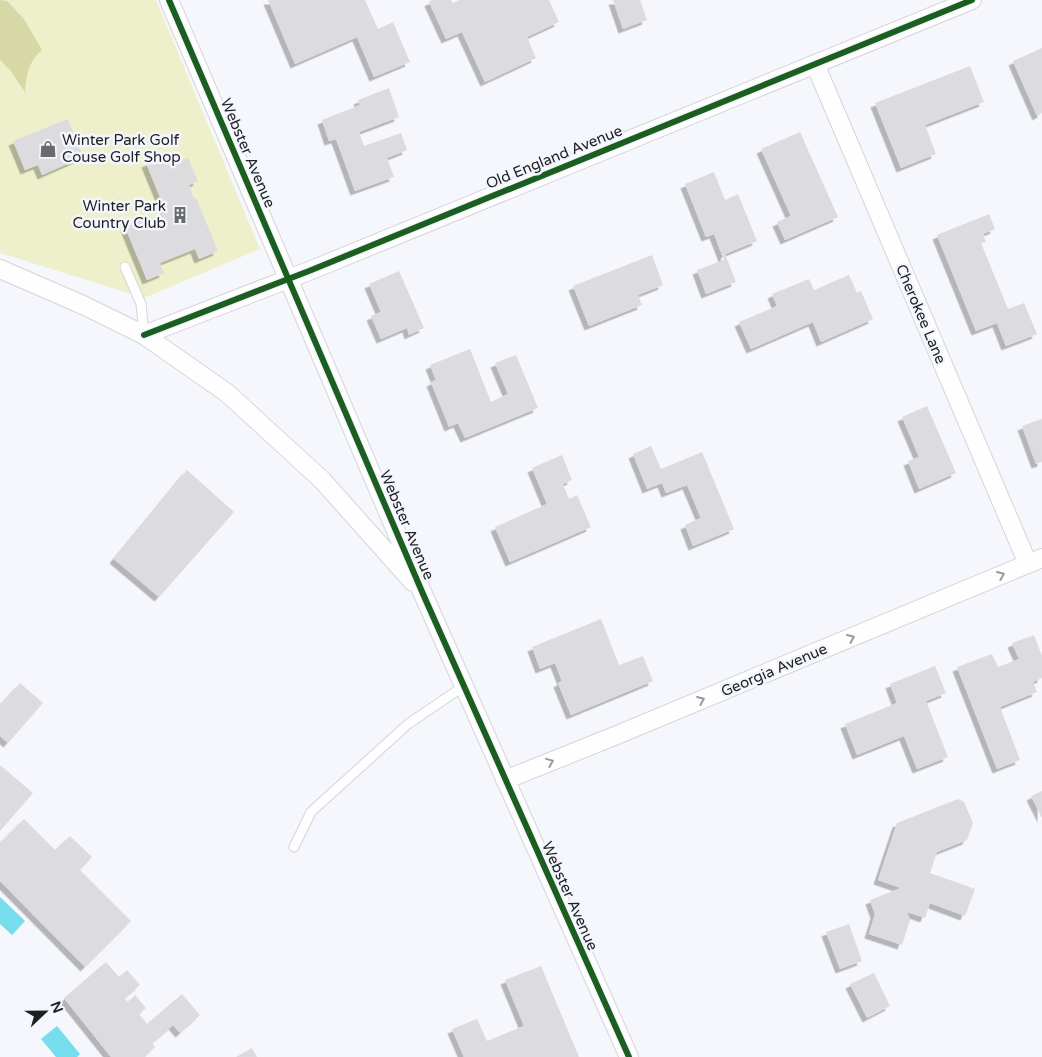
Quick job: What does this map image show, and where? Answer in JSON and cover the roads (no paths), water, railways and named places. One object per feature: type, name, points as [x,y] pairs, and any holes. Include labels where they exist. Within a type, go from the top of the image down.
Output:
[{"type":"street","name":"Webster Avenue","points":[[170,0],[423,594],[629,1057]]},
{"type":"street","name":"Old England Avenue","points":[[144,335],[288,279],[972,0]]},
{"type":"street","name":"Cherokee Lane","points":[[815,64],[1035,561]]},
{"type":"street","points":[[0,269],[83,305],[144,335],[227,393],[322,480],[423,594]]},
{"type":"street","name":"Georgia Avenue","points":[[505,780],[617,736],[1035,561]]},
{"type":"lane","points":[[125,267],[140,304],[144,335]]},
{"type":"lane","points":[[294,847],[312,812],[408,724],[464,686]]},
{"type":"water","points":[[0,897],[25,921],[12,935],[0,924]]},
{"type":"water","points":[[57,1026],[80,1054],[77,1057],[56,1057],[41,1039]]},
{"type":"place","name":"Winter Park Golf Couse Golf Shop","points":[[48,149]]},
{"type":"place","name":"Winter Park Country Club","points":[[180,215]]}]
